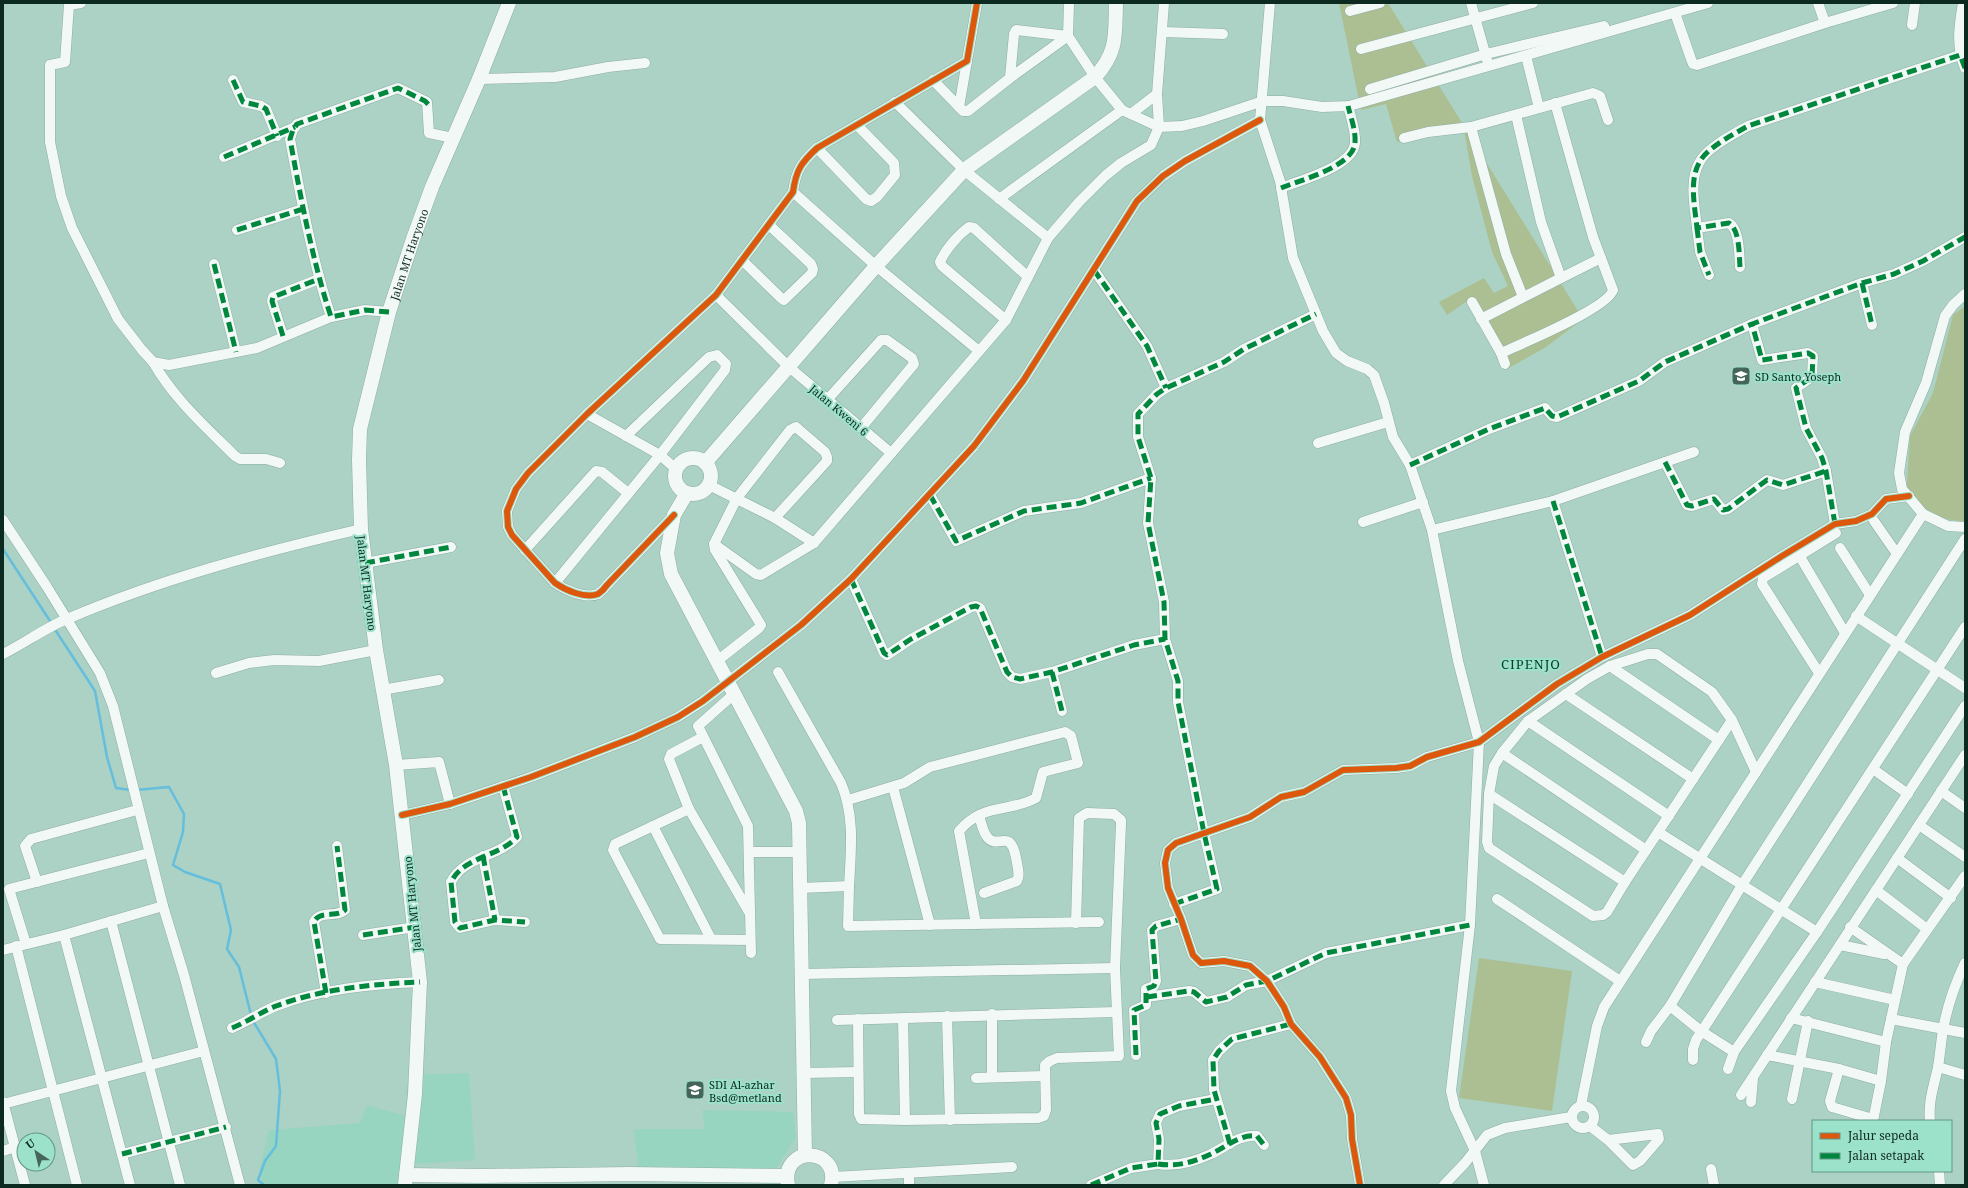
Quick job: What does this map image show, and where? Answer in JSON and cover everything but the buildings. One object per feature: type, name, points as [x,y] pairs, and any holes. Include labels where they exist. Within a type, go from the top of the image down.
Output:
[{"type":"street","points":[[81,3],[68,5],[65,62],[50,65],[50,142],[61,196],[72,228],[118,319],[153,362],[160,375],[189,412],[240,459],[266,459],[280,464]]},
{"type":"street","name":"Jalan MT Haryono","points":[[405,1182],[416,1079],[420,982],[396,765],[376,650],[361,529],[359,460],[360,429],[389,312],[413,239],[509,3]]},
{"type":"street","points":[[959,107],[977,3]]},
{"type":"street","points":[[1069,3],[1068,36],[1095,77],[1126,112],[1158,127],[1182,126],[1203,121],[1263,101],[1283,101],[1322,107],[1348,106],[1708,3]]},
{"type":"street","points":[[705,463],[876,266],[964,170],[1095,77],[1106,66],[1113,50],[1116,3]]},
{"type":"street","points":[[714,544],[756,574],[761,575],[814,542],[1006,320],[1048,238],[1079,202],[1105,176],[1121,163],[1151,145],[1158,127],[1157,94],[1163,32],[1164,3]]},
{"type":"street","points":[[1270,3],[1263,101],[1260,120],[1281,188],[1293,258],[1323,331],[1336,353],[1347,361],[1367,368],[1374,375],[1384,403],[1393,437],[1410,466],[1432,530],[1458,661],[1479,742],[1470,925],[1451,1091],[1455,1108],[1475,1151],[1484,1185]]},
{"type":"street","points":[[1350,11],[1380,3]]},
{"type":"street","points":[[1471,3],[1488,66]]},
{"type":"street","points":[[1361,49],[1532,3]]},
{"type":"street","points":[[1818,3],[1824,23]]},
{"type":"street","points":[[1675,13],[1691,60],[1693,64],[1697,65],[1824,23],[1893,3]]},
{"type":"street","points":[[1912,25],[1915,3]]},
{"type":"street","points":[[1963,3],[1958,38],[1960,56],[1965,68]]},
{"type":"street","points":[[1370,89],[1486,54],[1604,26]]},
{"type":"street","points":[[1010,78],[1014,34],[1016,30],[1068,36]]},
{"type":"street","points":[[1163,32],[1223,34]]},
{"type":"street","points":[[933,80],[963,111],[968,111],[1068,36]]},
{"type":"street","points":[[1526,56],[1539,108]]},
{"type":"street","points":[[1709,276],[1700,252],[1694,184],[1699,163],[1705,155],[1731,135],[1748,126],[1960,56]]},
{"type":"street","points":[[687,493],[674,515],[598,594],[580,594],[555,583],[512,535],[508,527],[507,511],[510,500],[528,473],[586,414],[716,295],[793,192],[798,169],[817,148],[967,61]]},
{"type":"street","points":[[479,79],[555,77],[608,67],[645,63]]},
{"type":"street","points":[[233,80],[243,102],[261,106],[267,111],[278,136]]},
{"type":"street","points":[[224,157],[278,136],[295,127],[297,124],[400,88],[427,102],[429,133],[453,138]]},
{"type":"street","points":[[999,199],[1126,112],[1157,94]]},
{"type":"street","points":[[1404,138],[1428,132],[1471,127],[1554,103],[1597,94],[1600,96],[1608,120]]},
{"type":"street","points":[[895,102],[964,170],[1048,238]]},
{"type":"street","points":[[1501,353],[1543,334],[1608,300],[1614,290],[1593,237],[1554,103]]},
{"type":"street","points":[[1281,188],[1337,166],[1351,153],[1355,144],[1348,106]]},
{"type":"street","points":[[1516,115],[1541,222],[1561,278]]},
{"type":"street","points":[[751,953],[748,826],[698,726],[731,688],[851,579],[974,446],[1023,381],[1137,201],[1163,176],[1226,137],[1260,120]]},
{"type":"street","points":[[817,148],[866,199],[871,200],[877,197],[895,175],[894,163],[856,125]]},
{"type":"street","points":[[295,127],[290,139],[303,209],[319,279],[331,317]]},
{"type":"street","points":[[1471,127],[1506,254],[1523,297]]},
{"type":"street","points":[[793,192],[876,266],[979,351]]},
{"type":"street","points":[[237,230],[303,209]]},
{"type":"street","points":[[1697,228],[1729,224],[1732,225],[1735,231],[1740,267]]},
{"type":"street","points":[[742,260],[780,298],[784,300],[812,273],[813,269],[811,264],[769,225]]},
{"type":"street","points":[[1006,320],[942,266],[940,262],[942,256],[964,231],[969,227],[974,228],[1028,277]]},
{"type":"street","points":[[1410,466],[1488,429],[1545,408],[1552,416],[1557,417],[1639,381],[1665,362],[1752,324],[1862,283],[1894,274],[1923,261],[1965,237]]},
{"type":"street","points":[[1481,319],[1601,258]]},
{"type":"street","points":[[214,264],[236,352]]},
{"type":"street","points":[[1094,270],[1148,346],[1166,388]]},
{"type":"street","points":[[284,336],[272,301],[274,297],[319,279]]},
{"type":"street","points":[[1862,283],[1872,325]]},
{"type":"street","points":[[1965,294],[1952,305],[1944,316],[1926,383],[1905,432],[1899,474],[1902,489],[1923,514],[1948,526],[1965,527]]},
{"type":"street","name":"Jalan Kweni 6","points":[[716,295],[789,366],[827,400],[891,453]]},
{"type":"street","points":[[1472,302],[1501,353],[1505,364]]},
{"type":"street","points":[[153,362],[169,365],[257,348],[331,317],[365,310],[389,312]]},
{"type":"street","points":[[1174,904],[1217,889],[1204,833],[1178,702],[1178,681],[1165,639],[1164,602],[1148,523],[1151,478],[1138,437],[1138,414],[1157,394],[1166,388],[1224,362],[1244,349],[1316,314]]},
{"type":"street","points":[[1752,324],[1762,360],[1808,352],[1813,356],[1812,377],[1796,388],[1806,428],[1822,458],[1826,472],[1835,529]]},
{"type":"street","points":[[827,400],[881,340],[887,340],[912,358],[914,364],[860,428]]},
{"type":"street","points":[[555,583],[660,455],[725,370],[726,364],[717,354],[709,357],[626,436]]},
{"type":"street","points":[[586,414],[660,455],[676,469]]},
{"type":"street","points":[[1318,443],[1388,422]]},
{"type":"street","points":[[717,661],[761,625],[715,550],[714,544],[736,498],[790,430],[796,428],[825,452],[828,457],[827,461],[775,518]]},
{"type":"street","points":[[1432,530],[1553,501],[1694,452]]},
{"type":"street","points":[[689,459],[698,459],[705,463],[711,473],[709,484],[699,493],[687,493],[676,484],[676,469],[681,462],[689,459]]},
{"type":"street","points":[[1665,462],[1687,505],[1692,506],[1714,499],[1723,510],[1728,509],[1767,480],[1783,485],[1826,472]]},
{"type":"street","points":[[525,550],[596,471],[602,472],[628,493]]},
{"type":"street","points":[[930,495],[956,541],[1024,511],[1081,503],[1151,478]]},
{"type":"street","points":[[709,484],[775,518],[814,542]]},
{"type":"street","points":[[1360,1185],[1352,1139],[1351,1115],[1346,1098],[1320,1057],[1291,1024],[1284,1007],[1267,981],[1250,966],[1224,961],[1201,963],[1196,960],[1189,946],[1181,919],[1168,888],[1165,863],[1168,850],[1176,843],[1250,816],[1281,797],[1304,792],[1343,770],[1410,766],[1427,757],[1479,742],[1557,684],[1602,657],[1690,615],[1782,556],[1835,529],[1872,514],[1886,499],[1909,496]]},
{"type":"street","points":[[1553,501],[1602,657]]},
{"type":"street","points":[[1363,522],[1423,502]]},
{"type":"street","points":[[1581,1105],[1597,1026],[1604,1008],[1620,981],[1923,514]]},
{"type":"street","points":[[674,515],[667,553],[668,565],[796,811],[799,823],[806,1155]]},
{"type":"street","points":[[3,520],[63,621],[100,673],[113,706],[134,791],[137,810],[162,906],[184,974],[226,1127],[240,1185]]},
{"type":"street","points":[[1874,522],[1897,554]]},
{"type":"street","points":[[3,654],[48,628],[133,593],[280,547],[361,529]]},
{"type":"street","points":[[1819,673],[1762,584],[1763,578],[1799,555],[1835,529]]},
{"type":"street","points":[[1646,1042],[1651,1031],[1670,1006],[1742,885],[1965,539]]},
{"type":"street","points":[[365,563],[451,547]]},
{"type":"street","points":[[1840,548],[1870,595]]},
{"type":"street","points":[[1799,555],[1845,633]]},
{"type":"street","points":[[851,579],[884,653],[887,655],[911,639],[971,607],[976,606],[980,608],[1007,672],[1020,679],[1052,672],[1110,651],[1141,643],[1165,639]]},
{"type":"street","points":[[1856,616],[1965,688]]},
{"type":"street","points":[[1693,1060],[1694,1045],[1701,1031],[1965,627]]},
{"type":"street","points":[[216,673],[249,663],[274,660],[318,661],[376,650]]},
{"type":"street","points":[[1732,720],[1625,882],[1607,912],[1603,915],[1593,916],[1493,851],[1487,842],[1489,794],[1494,766],[1502,753],[1528,721],[1566,694],[1610,666],[1648,654],[1657,654],[1709,689],[1732,720],[1756,772]]},
{"type":"street","points":[[1610,666],[1719,740]]},
{"type":"street","points":[[778,672],[841,783],[848,800],[852,841],[848,926],[1100,922]]},
{"type":"street","points":[[1052,672],[1062,711]]},
{"type":"street","points":[[382,690],[439,680]]},
{"type":"street","points":[[402,815],[450,804],[558,768],[635,737],[678,717],[731,688]]},
{"type":"street","points":[[1566,694],[1693,779]]},
{"type":"street","points":[[1728,1069],[1734,1052],[1816,932],[1965,706]]},
{"type":"street","points":[[1528,721],[1669,816]]},
{"type":"street","points":[[848,800],[904,783],[930,767],[1065,732],[1068,733],[1071,736],[1078,763],[1043,772],[1036,798],[979,815],[968,821],[959,831],[976,924]]},
{"type":"street","points":[[703,737],[669,756],[669,760],[689,809],[750,914]]},
{"type":"street","points":[[1502,753],[1646,850]]},
{"type":"street","points":[[1741,1096],[1840,945],[1850,927],[1965,756]]},
{"type":"street","points":[[396,765],[439,762],[450,804]]},
{"type":"street","points":[[1873,769],[1908,794]]},
{"type":"street","points":[[503,786],[517,837],[512,843],[483,856],[460,870],[451,882],[454,922],[460,928],[495,920],[525,922]]},
{"type":"street","points":[[893,787],[930,925]]},
{"type":"street","points":[[1941,791],[1965,808]]},
{"type":"street","points":[[1489,794],[1625,882]]},
{"type":"street","points":[[689,809],[615,844],[613,850],[660,939],[750,940]]},
{"type":"street","points":[[38,882],[25,846],[26,842],[31,838],[137,810]]},
{"type":"street","points":[[858,1019],[859,1114],[861,1119],[950,1120],[1038,1118],[1044,1116],[1046,1110],[1045,1065],[1050,1060],[1057,1058],[1119,1056],[1115,968],[1121,820],[1114,814],[1087,813],[1079,818],[1076,922]]},
{"type":"street","points":[[979,815],[987,838],[991,841],[1004,841],[1011,843],[1014,848],[1018,871],[1018,881],[984,893]]},
{"type":"street","points":[[1919,825],[1965,857]]},
{"type":"street","points":[[653,826],[711,939]]},
{"type":"street","points":[[1658,832],[1816,932]]},
{"type":"street","points":[[326,992],[314,922],[317,917],[342,913],[345,910],[337,846]]},
{"type":"street","points":[[77,1185],[53,1092],[9,890],[149,852]]},
{"type":"street","points":[[749,852],[800,852]]},
{"type":"street","points":[[483,856],[495,920]]},
{"type":"street","points":[[1897,858],[1951,898]]},
{"type":"street","points":[[1839,1069],[1830,1101],[1832,1107],[1873,1120],[1881,1081],[1886,1042],[1903,964],[1951,898],[1965,876]]},
{"type":"street","points":[[800,888],[849,886]]},
{"type":"street","points":[[1876,890],[1927,929]]},
{"type":"street","points":[[1496,898],[1620,981]]},
{"type":"street","points":[[3,950],[64,935],[162,906]]},
{"type":"street","points":[[1136,1055],[1134,1010],[1146,1005],[1146,989],[1154,986],[1156,981],[1152,930],[1156,926],[1181,919]]},
{"type":"street","points":[[111,921],[180,1185]]},
{"type":"street","points":[[1147,997],[1189,991],[1194,992],[1206,1002],[1227,997],[1246,985],[1267,981],[1326,953],[1470,925]]},
{"type":"street","points":[[363,934],[415,927]]},
{"type":"street","points":[[1850,927],[1903,964]]},
{"type":"street","points":[[64,935],[130,1185]]},
{"type":"street","points":[[1840,945],[1888,954]]},
{"type":"street","points":[[1930,1120],[1928,1108],[1938,1067],[1943,1029],[1953,991],[1965,963]]},
{"type":"street","points":[[801,974],[1115,968]]},
{"type":"street","points":[[232,1028],[276,1006],[326,992],[371,984],[420,982]]},
{"type":"street","points":[[1815,982],[1895,1000]]},
{"type":"street","points":[[1670,1006],[1701,1031],[1734,1052]]},
{"type":"street","points":[[836,1020],[992,1014],[1116,1012]]},
{"type":"street","points":[[992,1014],[992,1077]]},
{"type":"street","points":[[947,1016],[950,1120]]},
{"type":"street","points":[[903,1018],[905,1120]]},
{"type":"street","points":[[1792,1018],[1886,1042]]},
{"type":"street","points":[[1891,1019],[1965,1033]]},
{"type":"street","points":[[1792,1099],[1808,1021]]},
{"type":"street","points":[[1230,1144],[1214,1090],[1213,1060],[1218,1051],[1232,1039],[1291,1024]]},
{"type":"street","points":[[25,1185],[3,1103],[53,1092],[204,1051]]},
{"type":"street","points":[[1767,1055],[1839,1069],[1881,1081]]},
{"type":"street","points":[[1938,1067],[1965,1075]]},
{"type":"street","points":[[804,1073],[858,1072]]},
{"type":"street","points":[[976,1078],[1046,1076]]},
{"type":"street","points":[[1750,1102],[1754,1076]]},
{"type":"street","points":[[1158,1164],[1159,1139],[1156,1123],[1160,1114],[1179,1106],[1216,1099]]},
{"type":"street","points":[[1581,1105],[1587,1106],[1592,1110],[1594,1121],[1590,1126],[1578,1128],[1573,1124],[1571,1117],[1572,1112],[1576,1108],[1581,1105]]},
{"type":"street","points":[[1444,1185],[1488,1135],[1495,1131],[1571,1117]]},
{"type":"street","points":[[1590,1126],[1608,1140],[1632,1165],[1640,1161],[1659,1139],[1658,1134],[1608,1140]]},
{"type":"street","points":[[122,1154],[226,1127]]},
{"type":"street","points":[[1090,1185],[1131,1168],[1147,1164],[1186,1164],[1211,1154],[1236,1140],[1252,1136],[1257,1136],[1264,1145]]},
{"type":"street","points":[[3,1151],[15,1147]]},
{"type":"street","points":[[405,1182],[666,1180],[787,1181],[789,1166],[796,1159],[806,1155],[819,1156],[829,1165],[832,1181],[909,1173],[1012,1167]]},
{"type":"street","points":[[1711,1169],[1714,1185]]},
{"type":"street","points":[[1939,1172],[1940,1185]]},
{"type":"street","points":[[909,1173],[910,1185]]},
{"type":"street","points":[[405,1182],[428,1185]]},
{"type":"shaded area","points":[[1339,3],[1388,3],[1583,319],[1546,347],[1507,369],[1470,299],[1447,315],[1439,302],[1484,278],[1494,293],[1508,286],[1492,252],[1472,176],[1464,130],[1397,142],[1386,104],[1361,110]]},
{"type":"shaded area","points":[[1965,306],[1965,522],[1946,519],[1906,499],[1910,436],[1933,393],[1953,315]]},
{"type":"shaded area","points":[[1479,958],[1572,971],[1552,1111],[1459,1098]]},
{"type":"shaded area","points":[[469,1073],[475,1160],[400,1165],[397,1185],[263,1185],[260,1168],[269,1130],[360,1123],[367,1105],[405,1116],[408,1075]]},
{"type":"shaded area","points":[[702,1110],[793,1112],[796,1137],[776,1169],[638,1168],[634,1129],[705,1129]]},
{"type":"waterway","points":[[3,549],[52,624]]},
{"type":"waterway","points":[[54,628],[95,691],[107,757],[116,788],[131,790]]},
{"type":"waterway","points":[[136,790],[169,787],[184,814],[183,832],[173,865],[185,872],[220,884],[231,930],[227,949],[239,967],[251,1015]]},
{"type":"waterway","points":[[253,1021],[276,1059],[280,1091],[276,1146],[265,1161],[258,1180],[264,1185]]},
{"type":"marked path","points":[[1740,267],[1737,237],[1733,226],[1729,223],[1697,228],[1693,186],[1694,178],[1699,163],[1708,152],[1721,142],[1748,126],[1960,55],[1965,68]]},
{"type":"marked path","points":[[233,80],[243,102],[261,106],[266,109],[277,136]]},
{"type":"marked path","points":[[389,312],[365,310],[331,317],[313,251],[290,139],[297,124],[398,88],[425,101],[429,105]]},
{"type":"marked path","points":[[1281,188],[1312,177],[1336,166],[1352,151],[1355,143],[1355,134],[1348,106]]},
{"type":"marked path","points":[[224,157],[295,127]]},
{"type":"marked path","points":[[237,230],[303,209]]},
{"type":"marked path","points":[[1697,228],[1700,252],[1709,275]]},
{"type":"marked path","points":[[1835,524],[1826,471],[1822,458],[1806,428],[1796,388],[1812,377],[1813,356],[1808,353],[1762,360],[1752,324],[1862,283],[1894,274],[1923,261],[1965,237]]},
{"type":"marked path","points":[[214,264],[236,352]]},
{"type":"marked path","points":[[1094,270],[1147,346],[1166,388]]},
{"type":"marked path","points":[[283,336],[272,301],[273,297],[319,279]]},
{"type":"marked path","points":[[1862,283],[1872,325]]},
{"type":"marked path","points":[[1174,904],[1217,889],[1204,833],[1178,702],[1178,681],[1165,639],[1164,602],[1148,523],[1151,478],[1138,437],[1138,414],[1157,394],[1166,388],[1224,362],[1244,349],[1316,314]]},
{"type":"marked path","points":[[1410,465],[1489,429],[1545,408],[1552,416],[1557,417],[1639,381],[1665,362],[1752,324]]},
{"type":"marked path","points":[[1665,462],[1687,505],[1692,506],[1714,499],[1723,510],[1728,509],[1767,480],[1783,485],[1826,471]]},
{"type":"marked path","points":[[930,495],[956,541],[1024,511],[1081,503],[1151,478]]},
{"type":"marked path","points":[[1553,501],[1602,657]]},
{"type":"marked path","points":[[365,563],[451,547]]},
{"type":"marked path","points":[[851,579],[884,653],[887,655],[911,639],[971,607],[976,606],[980,608],[1007,672],[1012,677],[1020,679],[1052,672],[1134,645],[1165,639]]},
{"type":"marked path","points":[[1052,672],[1062,711]]},
{"type":"marked path","points":[[503,786],[517,837],[510,844],[473,862],[457,873],[451,882],[455,922],[460,928],[495,920],[525,922]]},
{"type":"marked path","points":[[326,993],[314,922],[316,918],[320,916],[337,914],[345,910],[337,846]]},
{"type":"marked path","points":[[483,856],[495,920]]},
{"type":"marked path","points":[[1136,1055],[1134,1010],[1146,1005],[1146,989],[1154,986],[1156,981],[1152,930],[1156,926],[1181,919]]},
{"type":"marked path","points":[[1147,997],[1189,991],[1194,992],[1206,1002],[1227,997],[1246,985],[1267,981],[1326,953],[1470,925]]},
{"type":"marked path","points":[[363,935],[415,927]]},
{"type":"marked path","points":[[232,1028],[276,1006],[311,995],[347,988],[420,982]]},
{"type":"marked path","points":[[1230,1144],[1214,1090],[1213,1060],[1219,1051],[1232,1039],[1291,1024]]},
{"type":"marked path","points":[[1091,1185],[1131,1168],[1158,1164],[1159,1139],[1156,1123],[1160,1114],[1179,1106],[1216,1099]]},
{"type":"marked path","points":[[122,1154],[226,1127]]},
{"type":"marked path","points":[[1158,1164],[1172,1165],[1192,1161],[1211,1154],[1245,1137],[1257,1136],[1264,1145]]},
{"type":"cycle path","points":[[674,515],[602,591],[593,595],[581,595],[555,583],[512,535],[508,527],[507,511],[516,489],[528,473],[587,414],[716,295],[793,192],[800,167],[811,153],[817,148],[967,61],[977,3]]},
{"type":"cycle path","points":[[402,815],[450,804],[531,777],[635,737],[678,717],[703,701],[801,625],[851,579],[974,446],[1023,381],[1137,201],[1163,176],[1185,161],[1260,120]]},
{"type":"cycle path","points":[[1360,1185],[1352,1139],[1351,1115],[1346,1098],[1320,1057],[1291,1024],[1284,1007],[1267,981],[1250,966],[1224,961],[1201,963],[1193,955],[1181,919],[1168,888],[1165,863],[1168,850],[1176,843],[1250,817],[1281,797],[1304,792],[1343,770],[1410,766],[1427,757],[1479,742],[1557,684],[1602,657],[1690,615],[1835,524],[1856,521],[1872,514],[1886,499],[1909,496]]},
{"type":"place","name":"SD Santo Yoseph","points":[[1741,376]]},
{"type":"place","name":"SDI Al-azhar Bsd@metland","points":[[695,1090]]},
{"type":"district","name":"CIPENJO","points":[[1531,664]]}]
